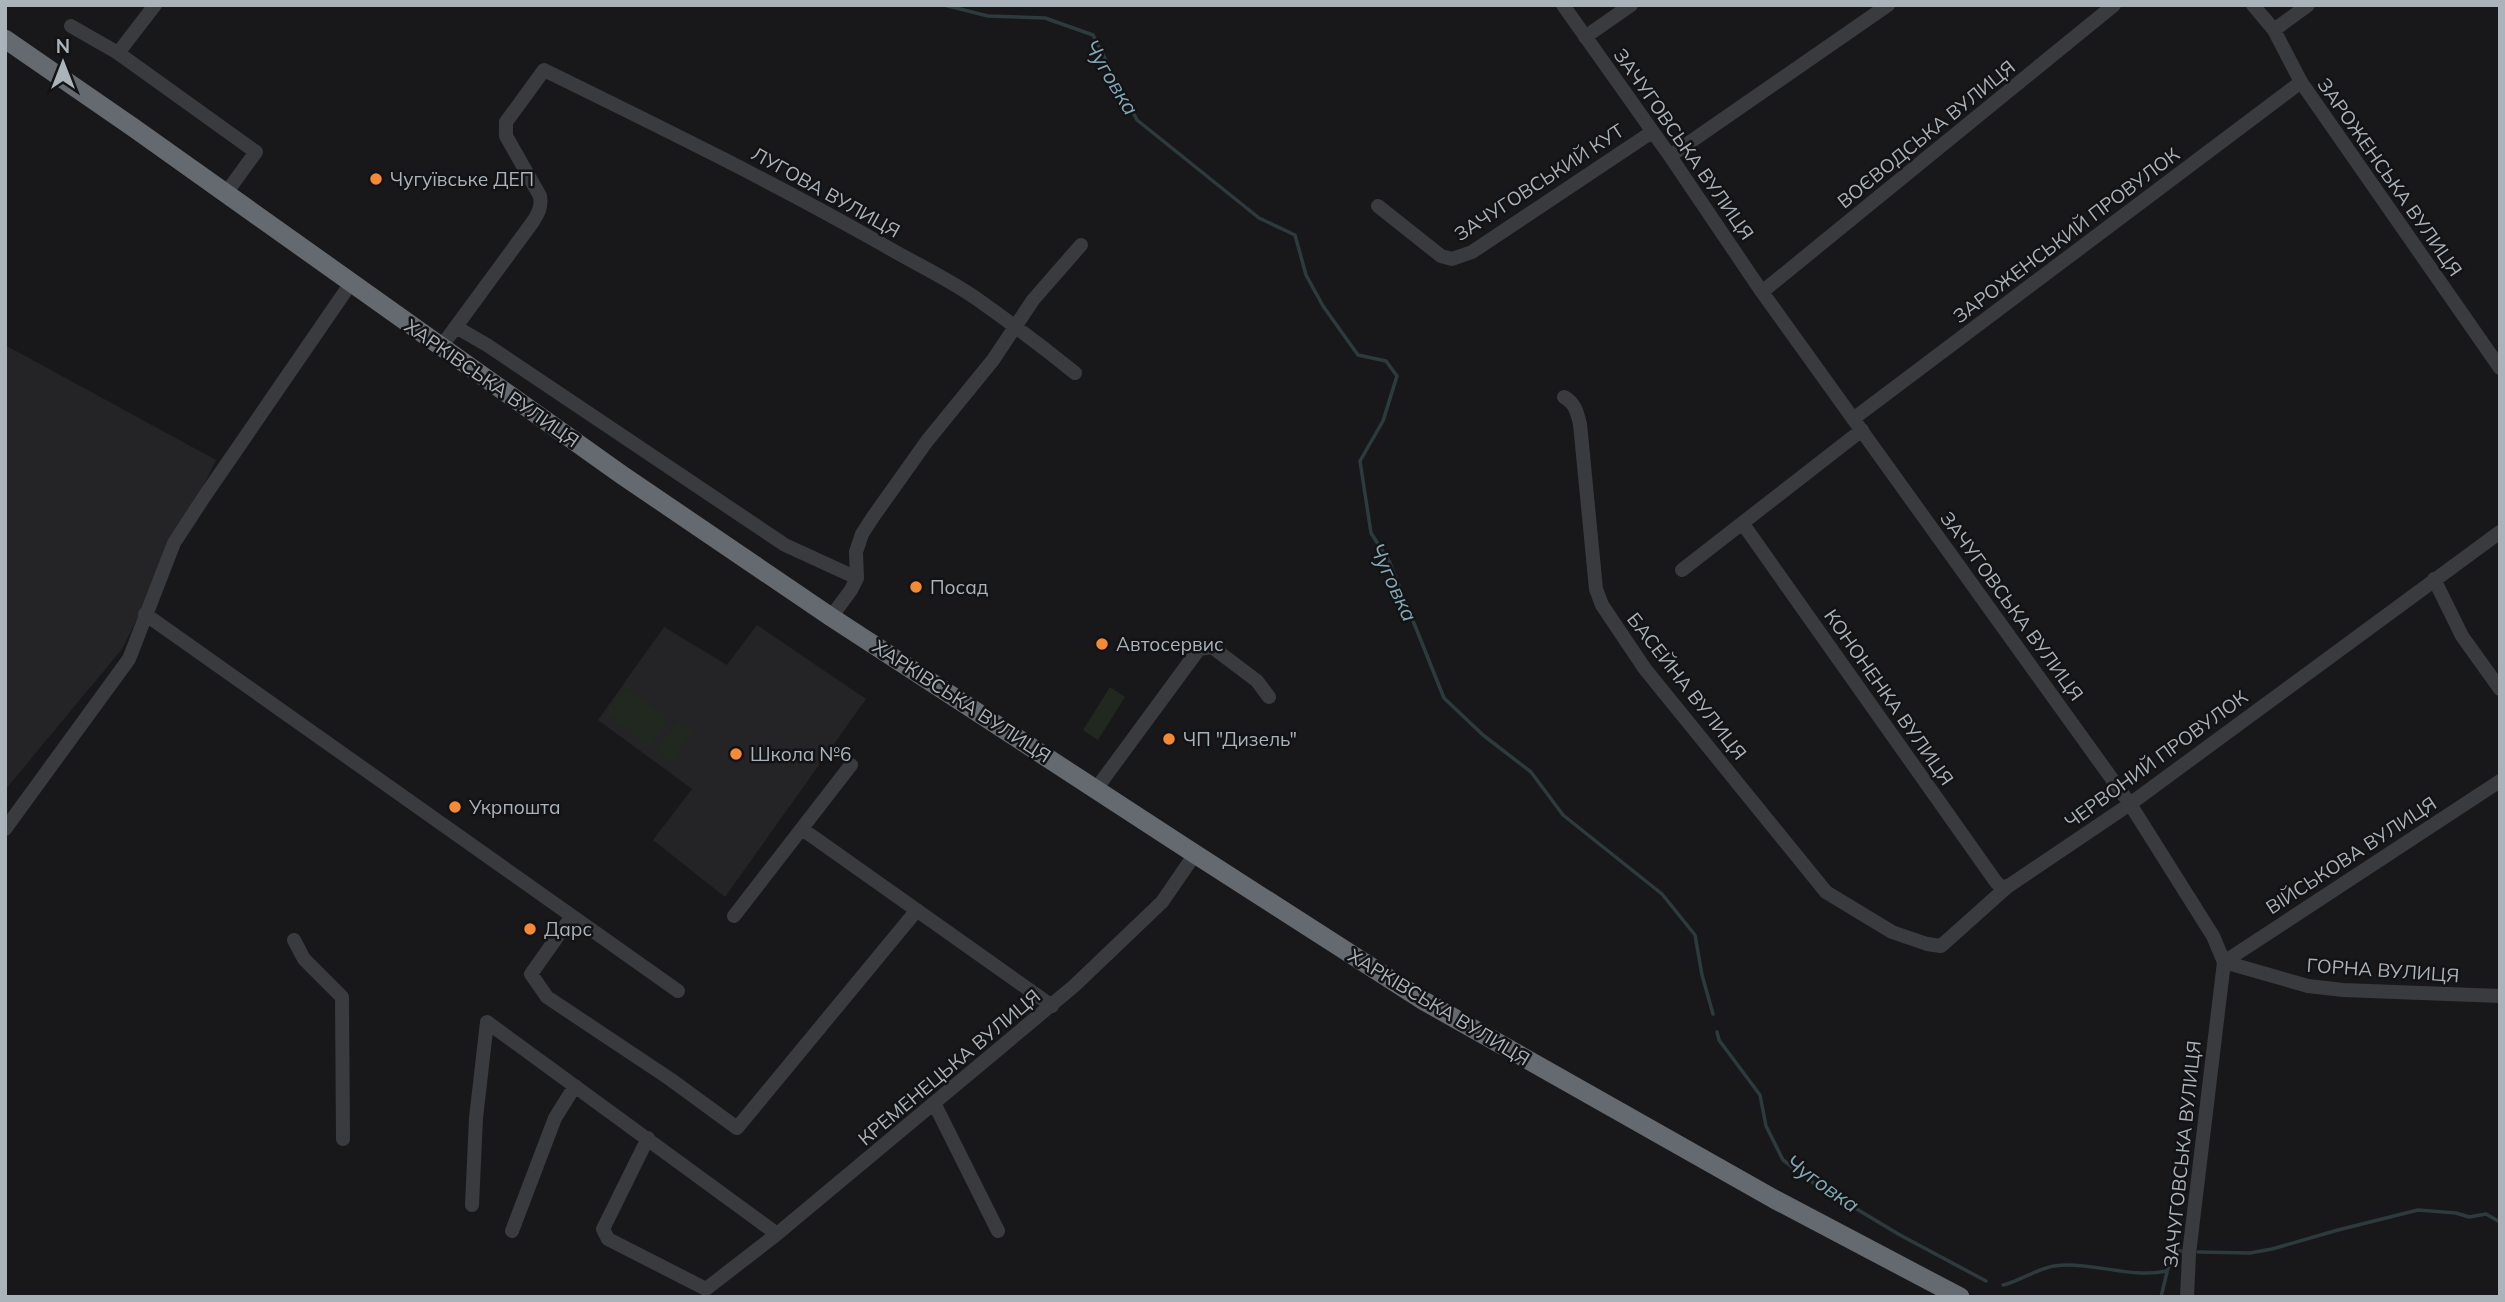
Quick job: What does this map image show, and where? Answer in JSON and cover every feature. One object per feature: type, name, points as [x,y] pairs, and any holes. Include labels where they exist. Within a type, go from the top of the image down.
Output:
[{"type":"highway","name":"ХАРКІВСЬКА ВУЛИЦЯ","points":[[5,39],[622,475],[831,617],[1195,854],[1424,1001],[1774,1199],[1960,1297]]},
{"type":"street","points":[[118,53],[155,5]]},
{"type":"street","name":"ЗАЧУГОВСЬКА ВУЛИЦЯ","points":[[1563,5],[1762,292],[2130,804],[2213,936],[2224,962],[2189,1254],[2187,1297]]},
{"type":"street","points":[[1585,37],[1631,5]]},
{"type":"street","points":[[1670,156],[1888,5]]},
{"type":"street","name":"ВОЄВОДСЬКА ВУЛИЦЯ","points":[[1762,292],[2114,5]]},
{"type":"street","name":"ЗАРОЖЕНСЬКА ВУЛИЦЯ","points":[[2253,5],[2274,30],[2301,82],[2500,368]]},
{"type":"street","points":[[2274,30],[2308,5]]},
{"type":"street","points":[[71,26],[118,53],[256,152],[226,193]]},
{"type":"street","name":"ЛУГОВА ВУЛИЦЯ","points":[[456,327],[540,210],[540,196],[504,129],[544,70],[700,146],[846,224],[976,298],[1075,373]]},
{"type":"street","name":"ЗАРОЖЕНСЬКИЙ ПРОВУЛОК","points":[[1682,570],[1743,524],[1858,424],[2301,82]]},
{"type":"street","name":"ЗАЧУГОВСЬКИЙ КУТ","points":[[1378,206],[1441,256],[1452,259],[1472,251],[1652,132]]},
{"type":"street","points":[[831,617],[857,578],[856,552],[862,534],[927,441],[993,360],[1033,300],[1081,244]]},
{"type":"street","points":[[5,830],[129,659],[174,543],[351,283]]},
{"type":"street","points":[[441,347],[456,327],[487,345],[785,545],[857,578]]},
{"type":"street","name":"БАСЕЙНА ВУЛИЦЯ","points":[[1564,397],[1571,401],[1577,410],[1580,424],[1595,589],[1602,605],[1645,669],[1826,891]]},
{"type":"street","name":"КОНОНЕНКА ВУЛИЦЯ","points":[[1743,524],[1996,881],[2000,886],[2007,887]]},
{"type":"street","name":"ЧЕРВОНИЙ ПРОВУЛОК","points":[[1826,891],[1892,933],[1941,946],[2007,887],[2130,804],[2500,532]]},
{"type":"street","points":[[2434,579],[2462,636],[2500,689]]},
{"type":"street","points":[[145,614],[678,991]]},
{"type":"street","points":[[1096,789],[1199,649],[1212,647],[1256,681],[1269,698]]},
{"type":"street","points":[[734,916],[851,765]]},
{"type":"street","name":"ВІЙСЬКОВА ВУЛИЦЯ","points":[[2224,962],[2500,781]]},
{"type":"street","points":[[802,828],[1052,1006]]},
{"type":"street","name":"КРЕМЕНЕЦЬКА ВУЛИЦЯ","points":[[648,1138],[603,1229],[608,1239],[706,1289],[778,1234],[1052,1006],[1163,902],[1195,854]]},
{"type":"street","points":[[572,916],[531,974],[547,997],[670,1079],[737,1128],[917,910]]},
{"type":"street","points":[[294,940],[304,959],[342,997],[343,1139]]},
{"type":"street","name":"ГОРНА ВУЛИЦЯ","points":[[2224,962],[2308,986],[2343,990],[2500,996]]},
{"type":"street","points":[[472,1205],[476,1118],[487,1022],[778,1234]]},
{"type":"street","points":[[512,1231],[555,1118],[575,1086]]},
{"type":"street","points":[[934,1105],[998,1231]]},
{"type":"shaded area","points":[[5,345],[216,460],[122,649],[5,790]]},
{"type":"shaded area","name":"Школа №6","points":[[757,625],[866,699],[725,897],[653,840],[692,789],[598,720],[664,627],[727,665]]},
{"type":"shaded area","points":[[625,687],[669,719],[650,746],[606,714]]},
{"type":"shaded area","points":[[1110,687],[1125,697],[1098,740],[1083,730]]},
{"type":"shaded area","points":[[678,721],[693,733],[671,763],[655,751]]},
{"type":"waterway","name":"Чуговка","points":[[944,5],[988,16],[1045,18],[1093,35],[1137,120],[1259,218],[1295,235],[1306,275],[1323,306],[1358,355],[1386,361],[1397,376],[1383,421],[1360,461],[1371,533],[1389,561],[1444,698],[1483,735],[1531,772],[1563,815],[1662,894],[1695,935],[1713,1014]]},
{"type":"waterway","name":"Чуговка","points":[[1717,1032],[1719,1040],[1760,1095],[1766,1126],[1783,1160],[1815,1184],[1900,1235],[1986,1281]]},
{"type":"waterway","name":"Чуговка","points":[[2198,1252],[2250,1253],[2272,1249],[2418,1210],[2456,1213],[2469,1217],[2486,1214],[2500,1222]]},
{"type":"waterway","name":"Чуговка","points":[[2003,1285],[2054,1266],[2082,1266],[2139,1273],[2167,1271],[2176,1251],[2181,1251]]},
{"type":"waterway","points":[[2161,1297],[2167,1272]]},
{"type":"place","name":"Чугуївське ДЕП","points":[[376,179]]},
{"type":"place","name":"Посад","points":[[916,587]]},
{"type":"place","name":"Автосервис","points":[[1102,644]]},
{"type":"place","name":"ЧП \"Дизель\"","points":[[1169,739]]},
{"type":"place","name":"Школа №6","points":[[736,754]]},
{"type":"place","name":"Укрпошта","points":[[455,807]]},
{"type":"place","name":"Дарс","points":[[530,929]]}]
